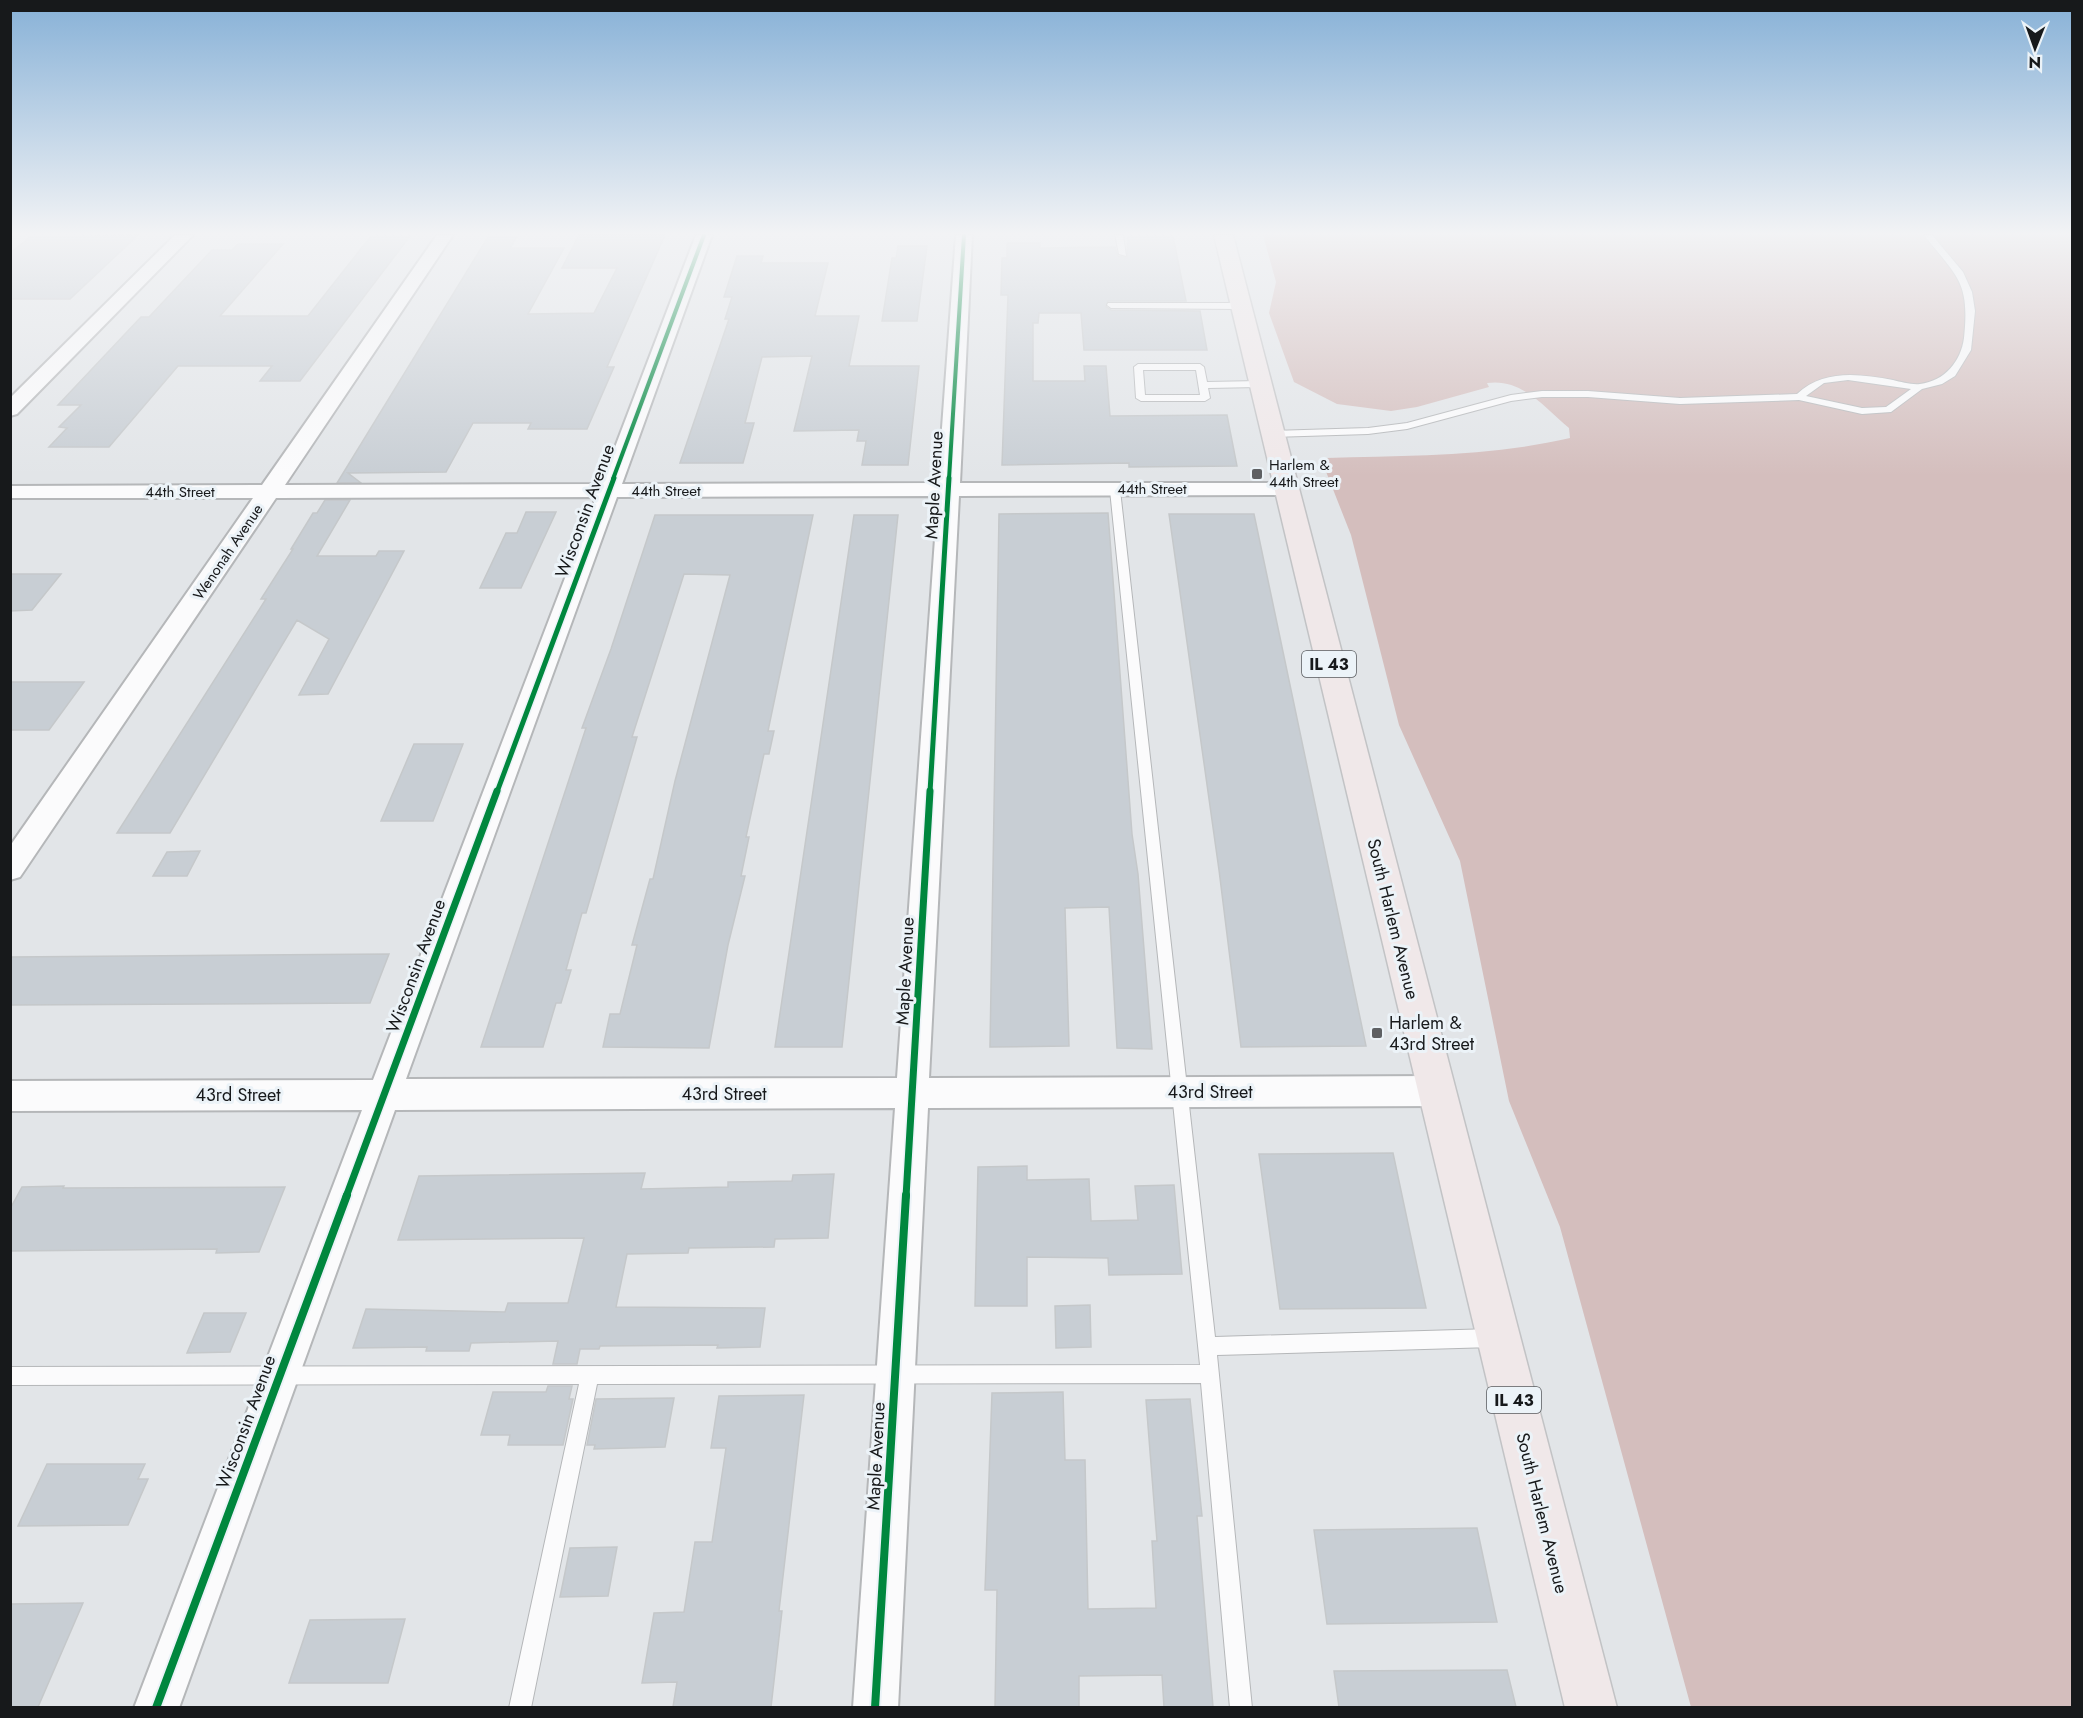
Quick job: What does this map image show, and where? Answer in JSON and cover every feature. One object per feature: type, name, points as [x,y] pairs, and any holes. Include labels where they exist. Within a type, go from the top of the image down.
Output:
[{"type":"main road","name":"South Harlem Avenue","points":[[1242,315],[1591,1707]]},
{"type":"street","points":[[10,410],[104,315]]},
{"type":"street","name":"Wenonah Avenue","points":[[10,869],[390,315]]},
{"type":"street","name":"Wisconsin Avenue","points":[[156,1707],[674,315]]},
{"type":"street","name":"Maple Avenue","points":[[875,1707],[959,315]]},
{"type":"street","name":"44th Street","points":[[10,492],[1285,489]]},
{"type":"street","name":"43rd Street","points":[[10,1096],[1437,1092]]},
{"type":"lane","points":[[1799,397],[1815,385],[1836,379],[1864,379],[1919,387],[1939,382],[1959,364],[1967,350],[1971,315]]},
{"type":"lane","points":[[1138,367],[1200,367],[1203,385],[1205,398],[1142,398],[1138,367]]},
{"type":"lane","points":[[1203,385],[1259,384]]},
{"type":"lane","points":[[1272,434],[1368,431],[1407,426],[1511,398],[1542,394],[1588,394],[1680,401],[1799,397],[1876,412],[1896,406],[1919,387]]},
{"type":"lane","points":[[1115,490],[1208,1346],[1241,1707]]},
{"type":"lane","points":[[1208,1346],[1498,1338]]},
{"type":"lane","points":[[10,1376],[1210,1374]]},
{"type":"lane","points":[[520,1707],[590,1375]]},
{"type":"shaded area","points":[[1270,315],[2072,315],[2072,1707],[1691,1707],[1560,1227],[1509,1101],[1460,861],[1399,725],[1351,535],[1325,469],[1326,458],[1449,454],[1539,444],[1570,438],[1569,428],[1532,396],[1511,385],[1500,383],[1487,383],[1489,387],[1417,407],[1391,411],[1337,404],[1294,382]]},
{"type":"building","points":[[350,315],[300,381],[260,381],[272,366],[178,366],[109,447],[49,447],[67,428],[59,427],[81,405],[58,405],[141,317]]},
{"type":"building","points":[[440,315],[630,315],[607,367],[614,367],[587,429],[528,429],[531,423],[473,423],[446,472],[348,473],[361,483],[337,483]]},
{"type":"building","points":[[726,315],[859,316],[849,366],[919,366],[908,465],[862,465],[866,441],[857,441],[859,430],[794,431],[812,356],[762,357],[745,423],[754,423],[743,463],[680,463],[729,319],[725,319]]},
{"type":"building","points":[[883,315],[918,315],[917,321],[882,321]]},
{"type":"building","points":[[1007,315],[1039,315],[1038,323],[1033,323],[1033,381],[1085,381],[1084,366],[1106,366],[1110,416],[1227,415],[1237,466],[1129,467],[1129,463],[1002,465]]},
{"type":"building","points":[[1081,315],[1201,315],[1207,350],[1084,350]]},
{"type":"building","points":[[325,500],[350,500],[317,556],[376,556],[379,551],[404,551],[328,694],[299,695],[329,639],[297,620],[170,833],[117,833],[266,599],[261,599],[313,513],[317,513]]},
{"type":"building","points":[[526,512],[556,512],[521,588],[480,588],[506,533],[517,533]]},
{"type":"building","points":[[1108,513],[1132,834],[1138,874],[1152,1049],[1117,1048],[1109,907],[1065,908],[1069,1046],[990,1047],[999,514]]},
{"type":"building","points":[[1169,514],[1254,514],[1366,1046],[1241,1047],[1219,870]]},
{"type":"building","points":[[655,515],[813,515],[768,731],[774,731],[769,754],[764,754],[746,837],[749,837],[741,876],[745,876],[728,945],[709,1048],[603,1047],[610,1014],[620,1014],[637,945],[632,945],[650,879],[653,879],[675,781],[730,575],[684,574],[632,737],[637,737],[586,913],[582,913],[566,970],[571,970],[561,1003],[556,1003],[543,1047],[481,1047],[586,728],[582,728],[611,649]]},
{"type":"building","points":[[854,515],[898,515],[842,1047],[775,1047]]},
{"type":"building","points":[[10,574],[61,574],[32,610],[10,611]]},
{"type":"building","points":[[10,682],[84,682],[49,730],[10,730]]},
{"type":"building","points":[[414,744],[463,744],[433,821],[381,821]]},
{"type":"building","points":[[200,851],[187,876],[153,876],[167,852]]},
{"type":"building","points":[[389,954],[370,1003],[10,1005],[10,957]]},
{"type":"building","points":[[1393,1153],[1426,1308],[1280,1309],[1259,1154]]},
{"type":"building","points":[[1027,1166],[1027,1180],[1089,1179],[1091,1221],[1138,1220],[1135,1186],[1174,1185],[1182,1274],[1109,1275],[1108,1258],[1027,1257],[1027,1306],[975,1306],[978,1167]]},
{"type":"building","points":[[645,1173],[641,1189],[728,1187],[728,1182],[792,1181],[793,1175],[834,1174],[828,1238],[775,1239],[774,1247],[689,1248],[688,1253],[627,1254],[616,1307],[765,1308],[760,1347],[600,1346],[599,1349],[580,1349],[577,1364],[553,1364],[558,1341],[471,1343],[469,1351],[426,1351],[427,1347],[353,1348],[366,1309],[505,1312],[508,1303],[568,1303],[584,1238],[398,1240],[419,1176]]},
{"type":"building","points":[[64,1186],[63,1188],[285,1187],[259,1252],[216,1253],[217,1249],[10,1251],[10,1209],[22,1187]]},
{"type":"building","points":[[1090,1305],[1091,1347],[1056,1348],[1055,1306]]},
{"type":"building","points":[[204,1313],[246,1313],[230,1352],[187,1353]]},
{"type":"building","points":[[548,1386],[572,1386],[569,1399],[573,1399],[563,1445],[508,1445],[510,1435],[481,1435],[493,1392],[546,1392]]},
{"type":"building","points":[[1063,1392],[1065,1460],[1085,1460],[1088,1609],[1156,1608],[1152,1541],[1157,1541],[1146,1400],[1190,1399],[1202,1516],[1197,1516],[1213,1707],[1164,1707],[1162,1675],[1079,1676],[1079,1707],[995,1707],[997,1590],[985,1590],[992,1393]]},
{"type":"building","points":[[804,1395],[779,1611],[782,1611],[771,1707],[673,1707],[677,1682],[642,1683],[654,1613],[684,1612],[695,1542],[712,1542],[726,1448],[711,1448],[719,1396]]},
{"type":"building","points":[[674,1398],[665,1447],[594,1449],[595,1445],[587,1445],[596,1399]]},
{"type":"building","points":[[47,1464],[145,1464],[138,1479],[148,1479],[128,1525],[18,1526]]},
{"type":"building","points":[[1477,1528],[1497,1622],[1327,1624],[1314,1530]]},
{"type":"building","points":[[617,1547],[608,1596],[560,1597],[570,1548]]},
{"type":"building","points":[[83,1603],[38,1707],[10,1707],[10,1604]]},
{"type":"building","points":[[405,1619],[388,1683],[289,1683],[310,1620]]},
{"type":"building","points":[[1507,1670],[1516,1707],[1339,1707],[1334,1671]]},
{"type":"cycle path","points":[[156,1708],[674,315]]},
{"type":"cycle path","points":[[875,1708],[959,315]]},
{"type":"place","name":"Harlem & 44th Street","points":[[1257,474]]},
{"type":"place","name":"Harlem & 43rd Street","points":[[1377,1033]]}]
